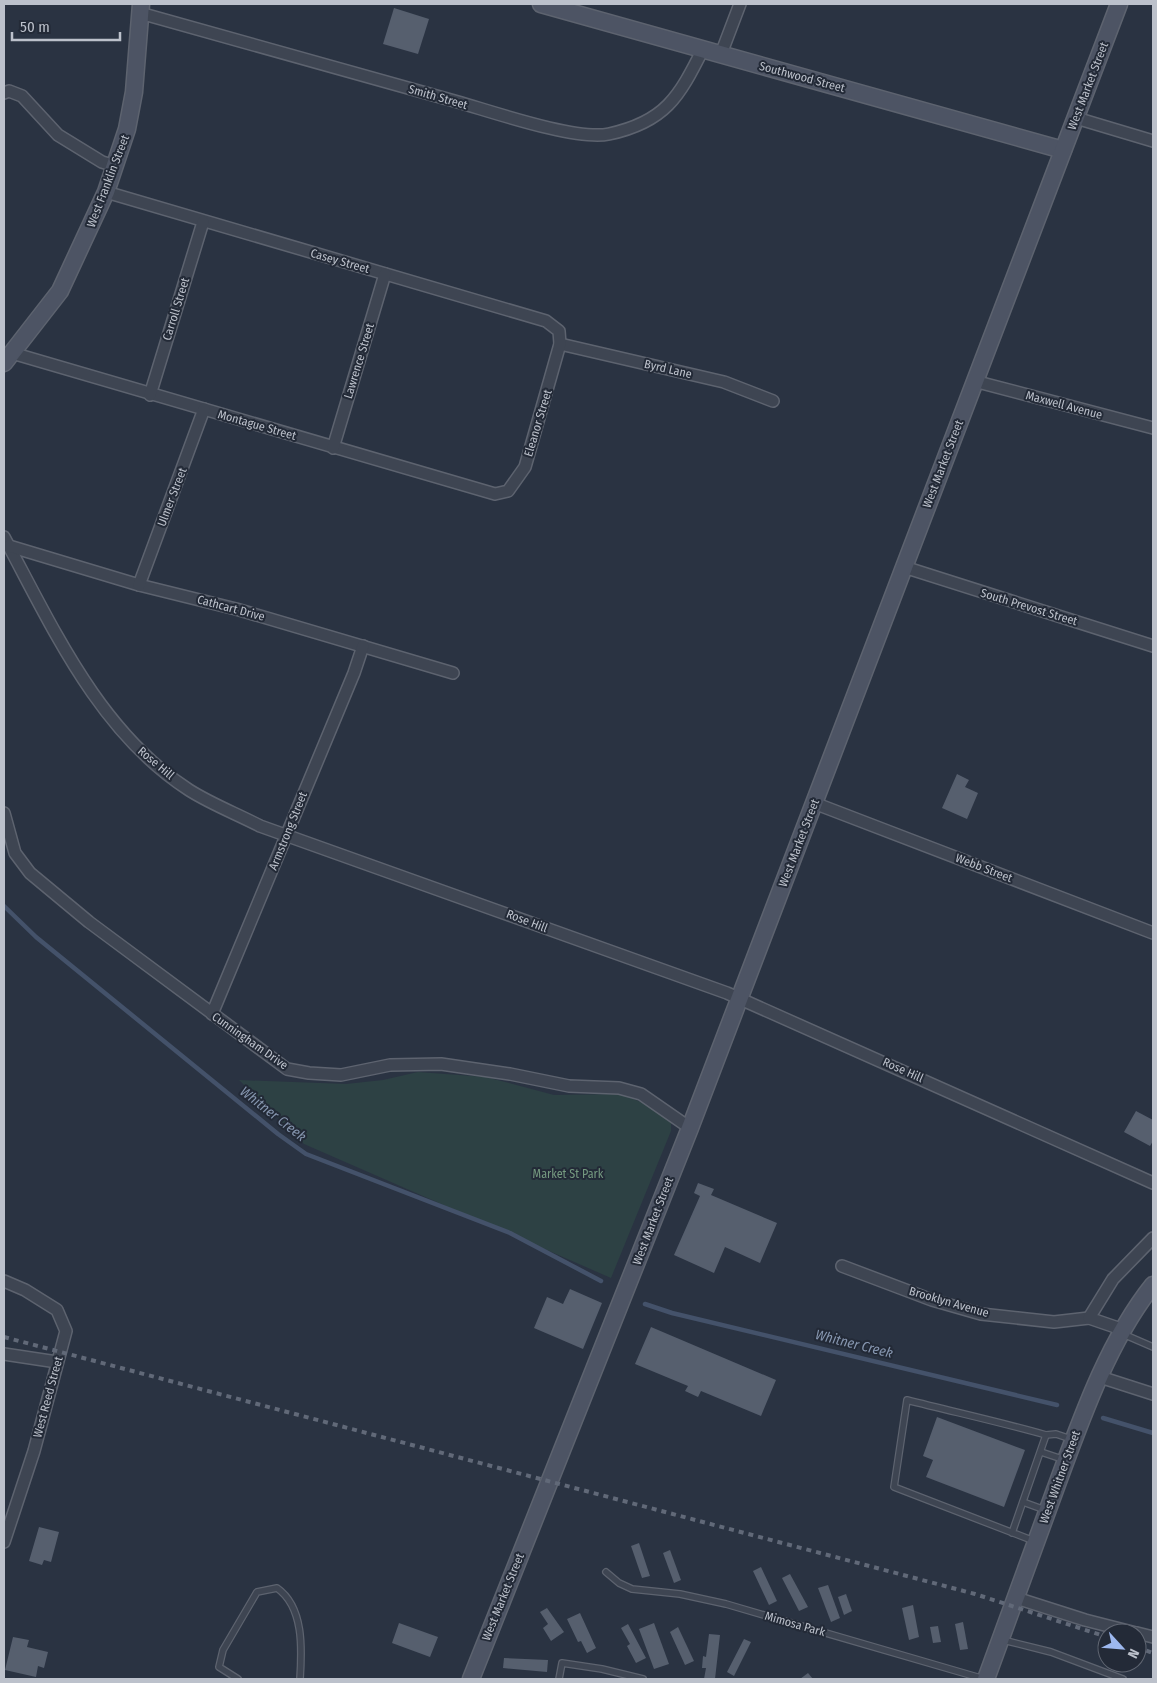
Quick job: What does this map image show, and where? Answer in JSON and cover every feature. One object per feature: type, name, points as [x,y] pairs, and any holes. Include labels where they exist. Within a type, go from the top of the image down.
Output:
[{"type":"street","name":"Southwood Street","points":[[541,4],[1063,150]]},
{"type":"street","points":[[721,54],[740,4]]},
{"type":"street","name":"West Market Street","points":[[471,1679],[690,1128],[974,381],[1120,4]]},
{"type":"street","name":"Smith Street","points":[[140,9],[495,113],[578,134],[608,134],[642,124],[667,108],[686,83],[703,49]]},
{"type":"street","name":"West Franklin Street","points":[[8,358],[60,291],[106,192],[128,129],[134,92],[140,9]]},
{"type":"street","points":[[4,93],[9,91],[22,96],[58,135],[102,162],[115,166]]},
{"type":"street","points":[[1076,118],[1153,142]]},
{"type":"street","name":"Casey Street","points":[[106,192],[546,321],[559,331],[560,344]]},
{"type":"street","name":"Carroll Street","points":[[150,395],[203,222]]},
{"type":"street","name":"Lawrence Street","points":[[333,448],[385,274]]},
{"type":"street","name":"Byrd Lane","points":[[560,344],[724,382],[774,401]]},
{"type":"street","name":"Eleanor Street","points":[[502,493],[508,491],[525,467],[560,344]]},
{"type":"street","name":"Montague Street","points":[[8,358],[204,410],[494,494],[502,493]]},
{"type":"street","name":"Maxwell Avenue","points":[[974,381],[1153,428]]},
{"type":"street","name":"Ulmer Street","points":[[139,585],[204,410]]},
{"type":"street","name":"Cathcart Drive","points":[[6,542],[139,585],[236,609],[453,673]]},
{"type":"street","name":"Rose Hill","points":[[6,542],[85,682],[116,725],[147,758],[189,790],[260,826],[468,899],[739,998],[1153,1183]]},
{"type":"street","name":"South Prevost Street","points":[[904,567],[1153,646]]},
{"type":"street","name":"Armstrong Street","points":[[212,1014],[287,836],[363,646]]},
{"type":"street","name":"Webb Street","points":[[814,803],[1153,933]]},
{"type":"street","name":"Cunningham Drive","points":[[4,813],[15,853],[30,873],[89,922],[287,1069],[309,1074],[341,1075],[390,1065],[441,1064],[510,1074],[569,1086],[619,1088],[641,1094],[690,1128]]},
{"type":"street","points":[[1123,1332],[1089,1318],[1114,1279],[1153,1238]]},
{"type":"street","name":"Brooklyn Avenue","points":[[842,1266],[932,1300],[981,1314],[1054,1322],[1089,1318]]},
{"type":"street","name":"West Reed Street","points":[[4,1281],[25,1290],[57,1310],[66,1331],[34,1450],[4,1542]]},
{"type":"street","name":"West Whitner Street","points":[[986,1679],[1073,1439],[1100,1377],[1123,1332],[1140,1302],[1153,1285]]},
{"type":"street","points":[[4,1354],[57,1362]]},
{"type":"street","points":[[1100,1377],[1153,1394]]},
{"type":"street","points":[[1016,1598],[1097,1623]]},
{"type":"lane","points":[[1123,1332],[1153,1347]]},
{"type":"lane","points":[[1036,1541],[894,1487],[907,1400],[979,1419],[995,1420],[1046,1435],[1056,1434],[1073,1439]]},
{"type":"lane","points":[[1012,1533],[1046,1435]]},
{"type":"lane","points":[[1041,1452],[1066,1460]]},
{"type":"lane","points":[[1023,1502],[1048,1511]]},
{"type":"lane","name":"Mimosa Park","points":[[606,1572],[619,1583],[632,1590],[680,1594],[726,1604],[986,1679]]},
{"type":"lane","points":[[238,1679],[218,1667],[223,1650],[257,1592],[277,1588],[286,1594],[296,1614],[302,1653],[300,1679]]},
{"type":"lane","points":[[1001,1640],[1051,1652],[1123,1679]]},
{"type":"lane","points":[[559,1679],[562,1663],[602,1669],[643,1679]]},
{"type":"green space","name":"Market St Park","points":[[418,1072],[486,1077],[554,1095],[621,1094],[643,1103],[671,1122],[671,1131],[611,1278],[304,1144],[239,1080],[346,1084],[383,1080]]},
{"type":"building","points":[[394,8],[429,19],[418,54],[383,44]]},
{"type":"building","points":[[957,774],[969,780],[965,787],[978,793],[967,819],[942,808]]},
{"type":"building","points":[[1136,1111],[1153,1120],[1153,1141],[1150,1146],[1124,1132]]},
{"type":"building","points":[[698,1183],[714,1189],[711,1195],[777,1223],[760,1263],[725,1247],[714,1273],[674,1255],[700,1196],[694,1193]]},
{"type":"building","points":[[570,1289],[602,1303],[583,1349],[534,1328],[547,1297],[563,1304]]},
{"type":"building","points":[[651,1327],[776,1380],[761,1416],[701,1391],[698,1397],[685,1391],[688,1386],[635,1364]]},
{"type":"building","points":[[937,1417],[1025,1450],[1004,1507],[926,1477],[933,1460],[923,1456]]},
{"type":"building","points":[[39,1527],[59,1532],[51,1562],[44,1560],[42,1565],[29,1561]]},
{"type":"building","points":[[639,1543],[650,1576],[642,1578],[631,1546]]},
{"type":"building","points":[[670,1550],[681,1580],[674,1583],[663,1553]]},
{"type":"building","points":[[761,1567],[777,1601],[769,1605],[753,1571]]},
{"type":"building","points":[[790,1574],[808,1607],[799,1611],[782,1578]]},
{"type":"building","points":[[828,1585],[840,1618],[831,1622],[818,1588]]},
{"type":"building","points":[[846,1594],[852,1611],[844,1615],[838,1597]]},
{"type":"building","points":[[913,1605],[919,1637],[909,1640],[902,1608]]},
{"type":"building","points":[[547,1608],[564,1632],[551,1641],[543,1628],[548,1624],[540,1612]]},
{"type":"building","points":[[580,1613],[596,1648],[587,1653],[581,1641],[578,1642],[567,1619]]},
{"type":"building","points":[[963,1622],[968,1649],[960,1650],[955,1624]]},
{"type":"building","points":[[399,1623],[438,1637],[430,1657],[392,1643]]},
{"type":"building","points":[[654,1623],[669,1664],[654,1669],[639,1629]]},
{"type":"building","points":[[628,1624],[646,1658],[636,1663],[627,1646],[630,1644],[621,1628]]},
{"type":"building","points":[[938,1626],[941,1642],[933,1643],[930,1627]]},
{"type":"building","points":[[678,1627],[694,1661],[685,1665],[670,1632]]},
{"type":"building","points":[[709,1634],[720,1635],[715,1679],[704,1679],[706,1668],[702,1668],[703,1656],[706,1657]]},
{"type":"building","points":[[13,1637],[29,1640],[27,1647],[48,1652],[44,1668],[38,1666],[36,1677],[5,1670]]},
{"type":"building","points":[[744,1639],[751,1642],[734,1676],[727,1672]]},
{"type":"building","points":[[504,1658],[548,1660],[547,1672],[503,1668]]},
{"type":"building","points":[[808,1673],[813,1679],[800,1679]]},
{"type":"waterway","name":"Whitner Creek","points":[[4,906],[36,937],[278,1134],[306,1154],[510,1233],[601,1281]]},
{"type":"waterway","name":"Whitner Creek","points":[[645,1304],[672,1313],[1057,1405]]},
{"type":"waterway","name":"Whitner Creek","points":[[1103,1418],[1153,1433]]},
{"type":"railway","points":[[4,1337],[975,1594],[1097,1634]]},
{"type":"railway","points":[[1147,1651],[1153,1653]]}]
